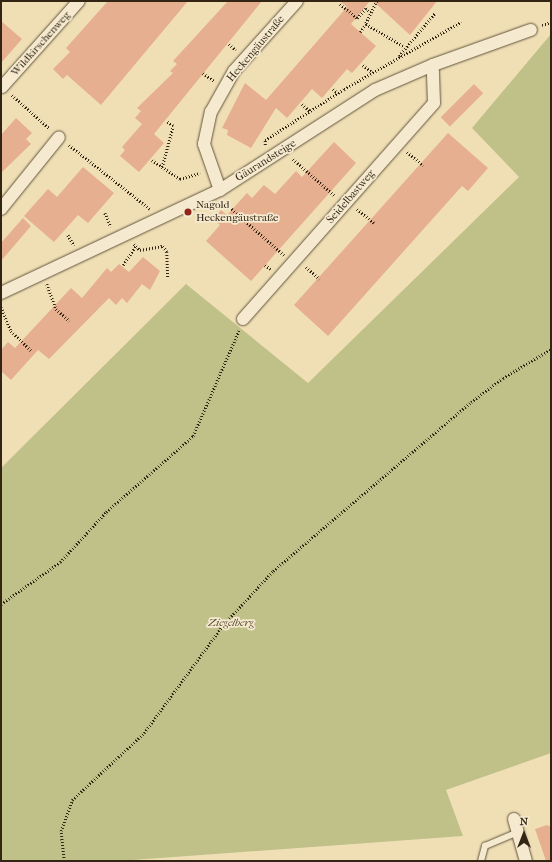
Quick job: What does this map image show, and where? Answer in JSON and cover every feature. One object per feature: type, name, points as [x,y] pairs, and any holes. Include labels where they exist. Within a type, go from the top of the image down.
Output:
[{"type":"street","name":"Wildkirschenweg","points":[[2,87],[79,1]]},
{"type":"street","name":"Heckengäustraße","points":[[217,192],[204,144],[218,96],[234,71],[297,1]]},
{"type":"street","name":"Gäurandsteige","points":[[1,293],[160,217],[217,192],[375,90],[433,65],[531,30]]},
{"type":"street","name":"Seidelbastweg","points":[[243,319],[434,103],[433,65]]},
{"type":"street","points":[[1,209],[59,137]]},
{"type":"street","points":[[514,819],[526,861]]},
{"type":"lane","points":[[481,861],[485,846],[518,832]]},
{"type":"path","points":[[360,32],[366,24],[369,11],[377,1]]},
{"type":"path","points":[[340,4],[357,18],[366,8],[369,11]]},
{"type":"path","points":[[399,56],[435,13]]},
{"type":"path","points":[[366,24],[405,47]]},
{"type":"path","points":[[363,65],[372,72]]},
{"type":"path","points":[[2,87],[59,137],[160,217]]},
{"type":"path","points":[[333,89],[338,93]]},
{"type":"path","points":[[302,104],[311,112]]},
{"type":"path","points":[[162,167],[173,126],[167,122]]},
{"type":"path","points":[[397,145],[423,165]]},
{"type":"path","points":[[283,150],[374,223]]},
{"type":"path","points":[[152,160],[180,179],[210,169]]},
{"type":"path","points":[[217,192],[295,261],[320,279]]},
{"type":"path","points":[[124,234],[140,250],[163,246],[167,252],[168,277]]},
{"type":"path","points":[[123,265],[136,246]]},
{"type":"path","points":[[43,272],[56,309],[70,321]]},
{"type":"path","points":[[1,307],[11,331],[32,351]]},
{"type":"path","points":[[1,604],[60,562],[106,512],[193,436],[243,319]]},
{"type":"path","points":[[64,861],[60,831],[72,800],[144,733],[223,625],[273,571],[478,397],[503,378],[551,350]]},
{"type":"green space","name":"Ziegelberg","points":[[551,34],[551,753],[446,790],[463,836],[119,861],[1,861],[1,468],[186,284],[308,383],[519,177],[472,128]]},
{"type":"building","points":[[108,1],[188,1],[101,105],[67,75],[63,79],[53,69],[70,52],[66,48]]},
{"type":"building","points":[[228,1],[262,1],[154,134],[164,143],[139,172],[120,156],[125,150],[122,147],[142,124],[135,118],[141,111],[137,108],[173,73],[170,71],[177,64],[173,61]]},
{"type":"building","points":[[340,1],[370,1],[351,24],[376,46],[352,73],[347,69],[322,98],[312,89],[287,118],[276,108],[251,148],[227,135],[228,130],[222,128],[245,83],[266,100],[347,7]]},
{"type":"building","points":[[373,1],[437,1],[410,35]]},
{"type":"building","points":[[1,21],[22,39],[1,63]]},
{"type":"building","points":[[474,84],[483,93],[450,126],[441,117]]},
{"type":"building","points":[[16,118],[32,133],[26,139],[31,144],[1,173],[1,135]]},
{"type":"building","points":[[448,133],[488,168],[468,191],[462,186],[328,336],[294,305]]},
{"type":"building","points":[[334,142],[356,163],[251,281],[206,241],[220,225],[213,219],[221,210],[227,215],[247,193],[252,198],[264,185],[275,194],[296,171],[302,177]]},
{"type":"building","points":[[83,167],[114,193],[88,223],[78,215],[54,242],[24,216],[48,189],[57,197]]},
{"type":"building","points":[[23,218],[31,226],[1,261],[1,243]]},
{"type":"building","points":[[143,257],[160,271],[150,290],[142,284],[127,303],[122,298],[116,305],[109,298],[49,359],[38,350],[11,380],[1,371],[1,350],[8,342],[15,348],[71,288],[82,298],[107,268],[111,272],[119,264],[129,272]]},
{"type":"building","points":[[547,825],[551,827],[551,861],[546,861],[535,829]]},
{"type":"place","name":"Nagold Heckengäustraße","points":[[188,212]]}]
